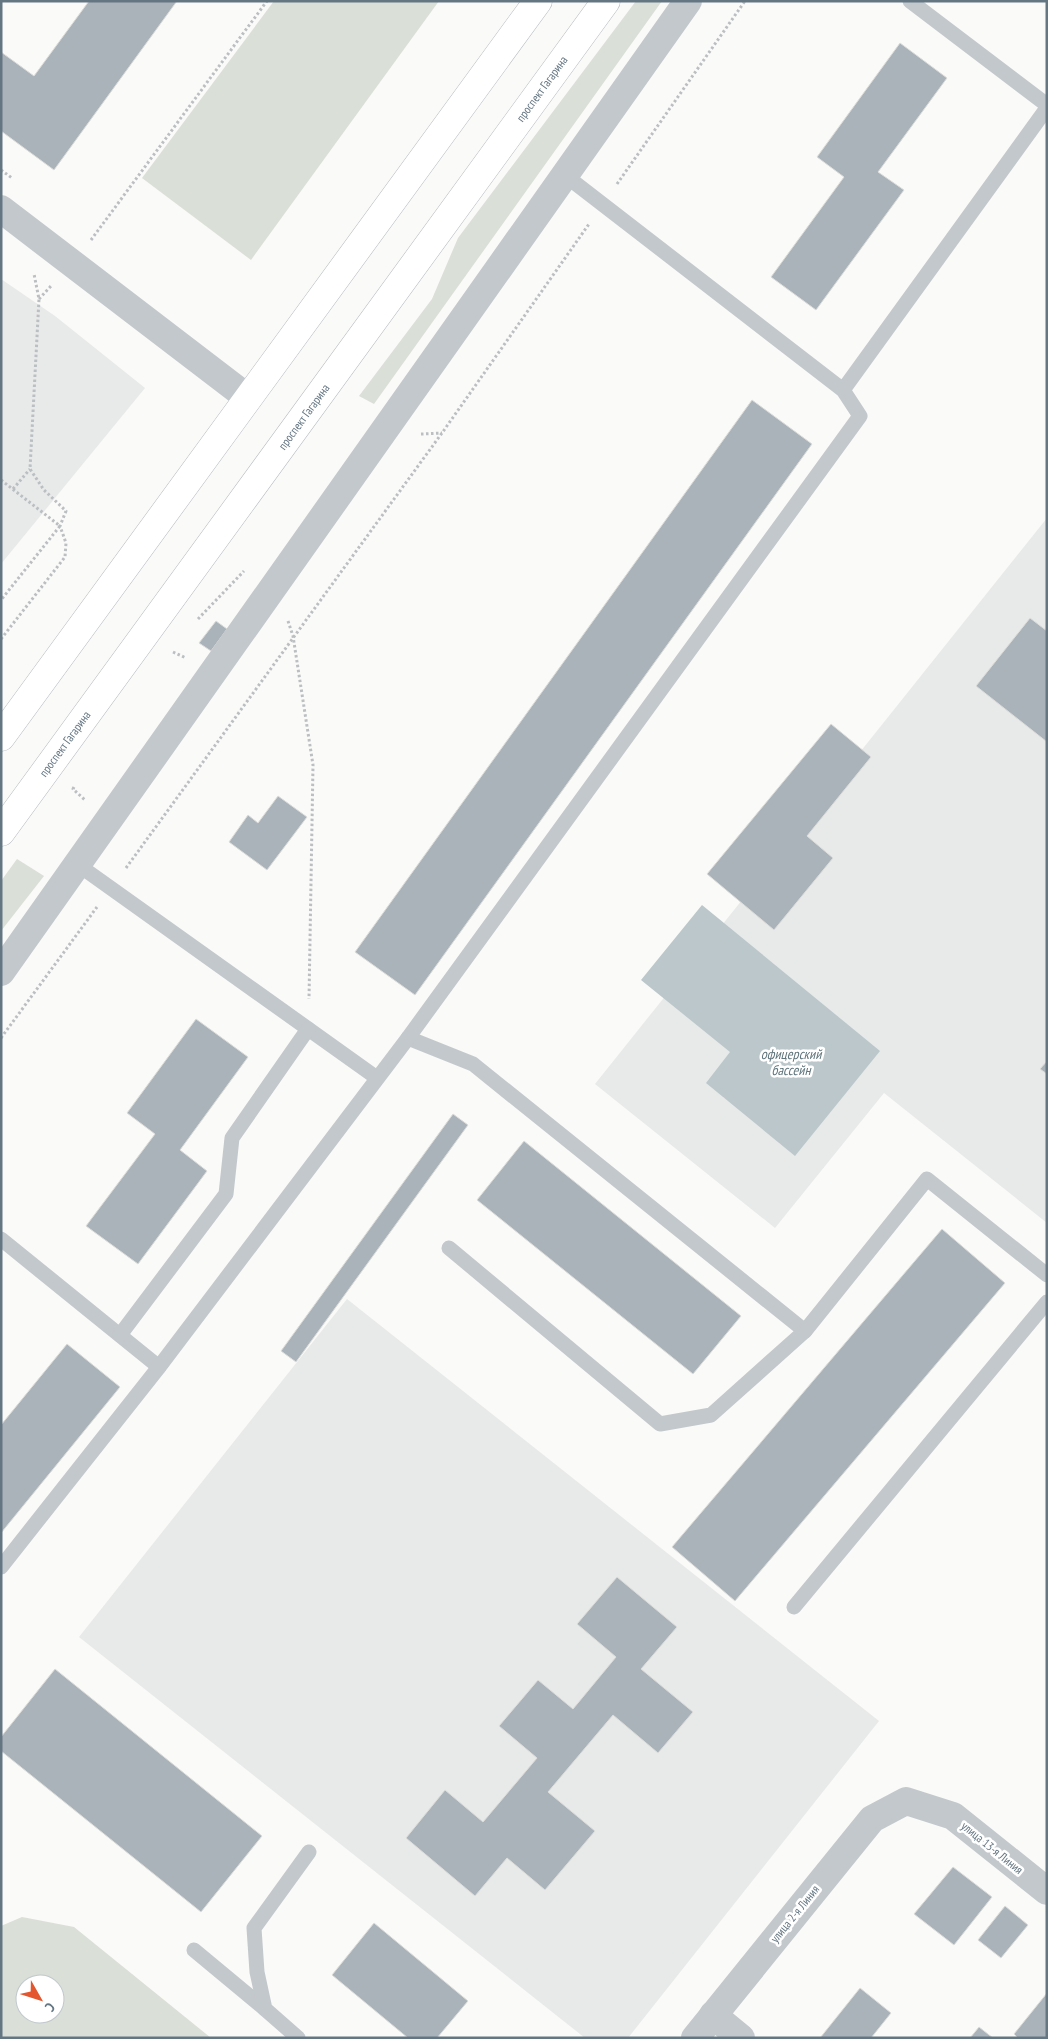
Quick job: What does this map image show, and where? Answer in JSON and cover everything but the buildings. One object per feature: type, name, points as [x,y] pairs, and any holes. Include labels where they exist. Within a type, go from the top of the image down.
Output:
[{"type":"main road","points":[[1,737],[538,1]]},
{"type":"main road","name":"проспект Гагарина","points":[[1,832],[606,1]]},
{"type":"street","points":[[1,972],[688,1]]},
{"type":"street","points":[[1,209],[73,266],[248,398]]},
{"type":"street","name":"улица 13-я Линия","points":[[906,1801],[953,1816],[1047,1891]]},
{"type":"street","name":"улица 2-я Линия","points":[[695,2038],[872,1819],[906,1801]]},
{"type":"street","points":[[713,2014],[741,2038]]},
{"type":"lane","points":[[843,390],[1047,106],[910,1]]},
{"type":"lane","points":[[1,1567],[158,1367],[408,1038],[860,416],[843,390],[566,176]]},
{"type":"lane","points":[[77,864],[377,1078]]},
{"type":"lane","points":[[120,1335],[226,1194],[232,1138],[308,1029]]},
{"type":"lane","points":[[408,1038],[473,1064],[805,1331]]},
{"type":"lane","points":[[449,1248],[660,1424],[711,1415],[805,1331],[927,1179],[1047,1275]]},
{"type":"lane","points":[[1,1239],[158,1367]]},
{"type":"lane","points":[[794,1607],[1047,1302]]},
{"type":"lane","points":[[265,2009],[257,1972],[254,1928],[309,1852]]},
{"type":"lane","points":[[194,1950],[298,2038]]},
{"type":"path","points":[[73,266],[268,1]]},
{"type":"path","points":[[1,1038],[442,433],[746,1]]},
{"type":"path","points":[[1,600],[60,526],[66,511],[44,490],[30,469],[39,299],[34,274]]},
{"type":"path","points":[[13,489],[30,469]]},
{"type":"path","points":[[1,480],[60,526],[66,543],[65,557],[1,639]]},
{"type":"path","points":[[268,596],[283,606],[293,636],[313,765],[308,1029]]},
{"type":"shaded area","points":[[274,1],[439,1],[251,260],[142,178]]},
{"type":"shaded area","points":[[636,1],[662,1],[374,404],[359,396],[432,299],[458,238]]},
{"type":"shaded area","points":[[1,279],[55,316],[145,388],[1,564]]},
{"type":"shaded area","points":[[1047,518],[1047,1223],[884,1093],[775,1228],[595,1084]]},
{"type":"shaded area","points":[[17,859],[44,876],[1,931],[1,881]]},
{"type":"shaded area","points":[[347,1299],[879,1721],[628,2038],[585,2038],[79,1637]]},
{"type":"shaded area","points":[[22,1917],[74,1927],[211,2038],[1,2038],[1,1926]]},
{"type":"water","name":"офицерский бассейн","points":[[702,905],[880,1051],[795,1156],[706,1083],[730,1052],[641,980]]}]
